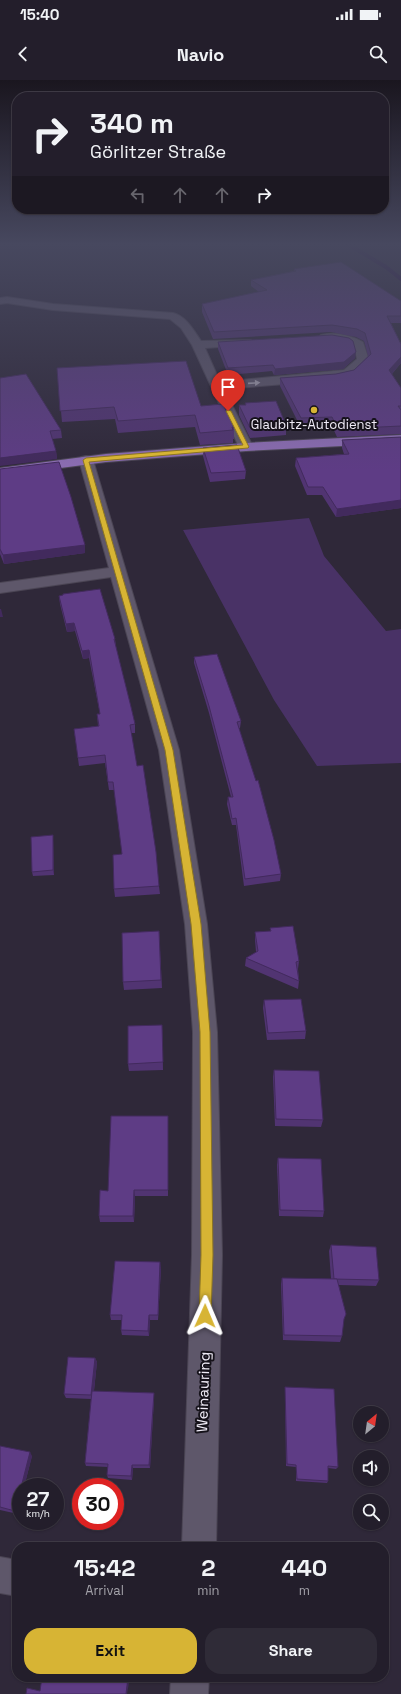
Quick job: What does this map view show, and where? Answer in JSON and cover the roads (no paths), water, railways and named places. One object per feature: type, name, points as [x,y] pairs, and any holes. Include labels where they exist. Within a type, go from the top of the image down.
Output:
[{"type":"main road","points":[[0,472],[86,460],[246,447],[401,439]]},
{"type":"street","points":[[178,320],[185,326],[198,345],[246,447]]},
{"type":"street","points":[[216,386],[335,376],[348,373],[363,360],[359,344],[352,340],[331,336],[316,338]]},
{"type":"street","points":[[198,345],[261,341]]},
{"type":"street","name":"Weinauring","points":[[86,460],[169,750],[196,924],[205,1024],[207,1255],[199,1542]]},
{"type":"street","points":[[0,588],[118,571]]},
{"type":"street","points":[[0,1576],[12,1577]]},
{"type":"street","points":[[189,1694],[190,1682]]},
{"type":"place","name":"Glaubitz-Autodienst","points":[[314,410]]}]
